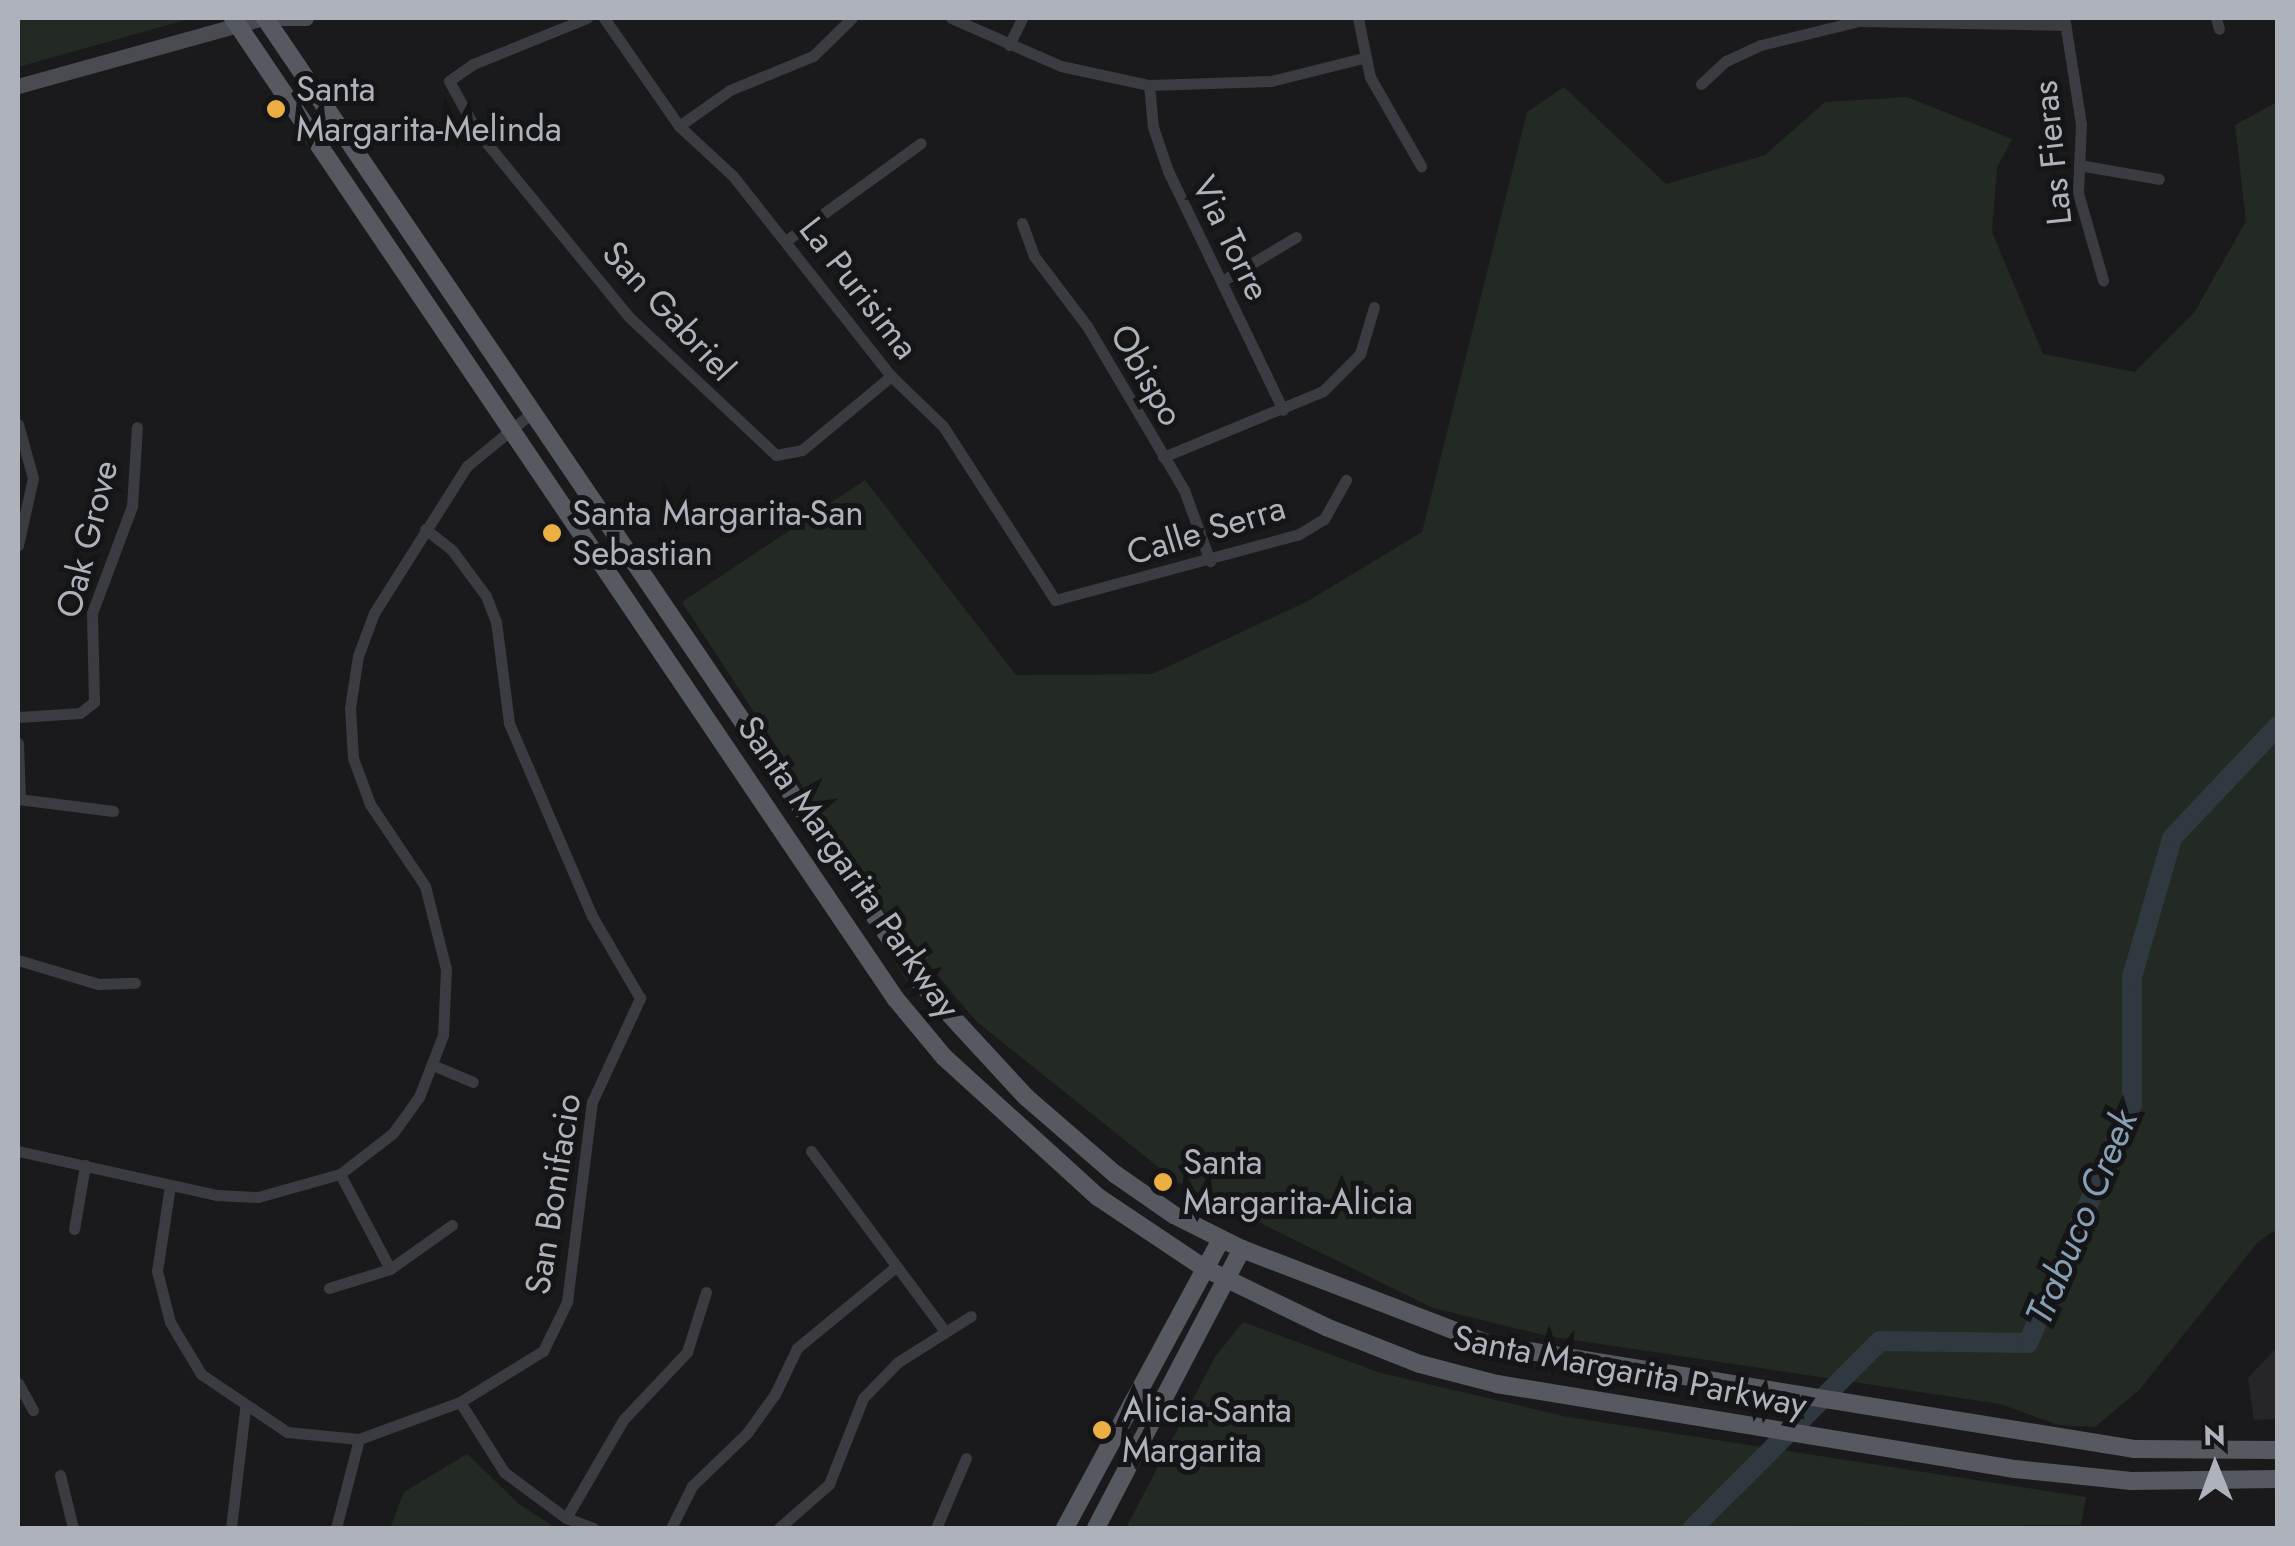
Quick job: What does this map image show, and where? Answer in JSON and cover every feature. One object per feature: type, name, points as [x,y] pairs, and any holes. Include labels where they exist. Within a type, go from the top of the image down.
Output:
[{"type":"main road","name":"Santa Margarita Parkway","points":[[265,18],[529,415],[942,1009],[1026,1098],[1100,1162],[1221,1240],[1419,1321],[1492,1344],[2018,1433],[2134,1448],[2278,1450]]},
{"type":"main road","points":[[18,86],[235,21],[306,18]]},
{"type":"main road","name":"Santa Margarita Parkway","points":[[235,21],[895,998],[944,1057],[1050,1158],[1204,1268],[1420,1364],[1588,1400],[2015,1469],[2131,1480],[2278,1479]]},
{"type":"main road","points":[[1065,1528],[1221,1240]]},
{"type":"main road","points":[[1096,1528],[1242,1249]]},
{"type":"street","name":"San Gabriel","points":[[587,18],[473,64],[449,80],[476,130],[628,316],[776,455],[802,450],[892,376]]},
{"type":"street","name":"La Purisima","points":[[604,18],[679,126],[787,240],[892,376],[943,426],[1046,591],[1059,600]]},
{"type":"street","points":[[679,126],[717,97],[813,56],[852,18]]},
{"type":"street","points":[[951,18],[1061,66],[1149,85],[1272,82],[1362,58]]},
{"type":"street","points":[[1009,45],[1022,18]]},
{"type":"street","points":[[1358,18],[1362,58],[1421,166]]},
{"type":"street","points":[[1701,84],[1726,61],[1762,45],[1859,19],[2065,21]]},
{"type":"street","name":"Las Fieras","points":[[2065,21],[2082,124],[2079,164],[2083,223],[2104,280]]},
{"type":"street","name":"Via Torre","points":[[1149,85],[1152,127],[1168,171],[1283,410]]},
{"type":"street","points":[[787,240],[921,143]]},
{"type":"street","points":[[2079,164],[2159,179]]},
{"type":"street","name":"Obispo","points":[[1022,223],[1034,256],[1087,326],[1184,490],[1210,561]]},
{"type":"street","points":[[1222,281],[1296,237]]},
{"type":"street","points":[[1163,457],[1283,410],[1343,376],[1370,336],[1374,307]]},
{"type":"street","points":[[18,1151],[170,1186],[258,1197],[340,1174],[393,1134],[435,1066],[447,1006],[437,924],[409,857],[370,804],[353,758],[350,708],[358,656],[374,613],[467,466],[529,415]]},
{"type":"street","points":[[18,424],[33,478],[18,546]]},
{"type":"street","name":"Oak Grove","points":[[18,717],[80,713],[94,702],[92,613],[132,506],[137,427]]},
{"type":"street","name":"Calle Serra","points":[[1059,600],[1300,534],[1324,519],[1346,480]]},
{"type":"street","name":"San Bonifacio","points":[[170,1186],[157,1270],[170,1322],[201,1374],[245,1408],[287,1432],[359,1438],[460,1402],[543,1351],[567,1302],[592,1102],[640,998],[592,916],[509,723],[496,622],[486,596],[452,550],[424,529]]},
{"type":"street","points":[[18,743],[19,799],[113,810]]},
{"type":"street","points":[[18,960],[98,984],[135,984]]},
{"type":"street","points":[[435,1066],[472,1082]]},
{"type":"street","points":[[810,1152],[944,1330]]},
{"type":"street","points":[[74,1229],[85,1165]]},
{"type":"street","points":[[340,1174],[390,1269]]},
{"type":"street","points":[[329,1288],[390,1269],[452,1225]]},
{"type":"street","points":[[671,1528],[692,1486],[747,1434],[776,1394],[796,1348],[896,1266]]},
{"type":"street","points":[[566,1518],[623,1420],[688,1352],[706,1292]]},
{"type":"street","points":[[779,1528],[829,1484],[863,1398],[898,1362],[972,1316]]},
{"type":"street","points":[[18,1383],[33,1410]]},
{"type":"street","points":[[460,1402],[504,1472],[566,1518],[593,1528]]},
{"type":"street","points":[[231,1528],[245,1408]]},
{"type":"street","points":[[336,1528],[359,1438]]},
{"type":"street","points":[[936,1528],[966,1458]]},
{"type":"street","points":[[60,1476],[73,1528]]},
{"type":"shaded area","points":[[18,18],[193,18],[18,67]]},
{"type":"shaded area","points":[[1564,87],[1666,184],[1765,155],[1825,102],[1907,97],[2012,139],[1997,168],[1992,232],[2043,354],[2135,372],[2194,313],[2246,221],[2235,125],[2277,102],[2277,1229],[2257,1243],[2140,1389],[2095,1427],[2059,1425],[2000,1404],[1547,1336],[1433,1308],[1177,1182],[976,1021],[887,915],[682,602],[865,480],[1016,675],[1152,674],[1308,601],[1422,532],[1527,112]]},
{"type":"shaded area","points":[[1243,1322],[1381,1373],[1568,1417],[2086,1497],[2081,1525],[1126,1528],[1215,1357]]},
{"type":"shaded area","points":[[2277,1347],[2277,1419],[2254,1420],[2248,1378]]},
{"type":"shaded area","points":[[467,1454],[519,1504],[556,1528],[390,1528],[404,1492]]},
{"type":"waterway","name":"Trabuco Creek","points":[[1693,1528],[1880,1341],[2028,1343],[2132,1104],[2132,977],[2172,838],[2278,726]]},
{"type":"place","name":"Santa Margarita-Melinda","points":[[276,109]]},
{"type":"place","name":"Santa Margarita-San Sebastian","points":[[552,533]]},
{"type":"place","name":"Santa Margarita-Alicia","points":[[1163,1182]]},
{"type":"place","name":"Alicia-Santa Margarita","points":[[1102,1430]]}]
